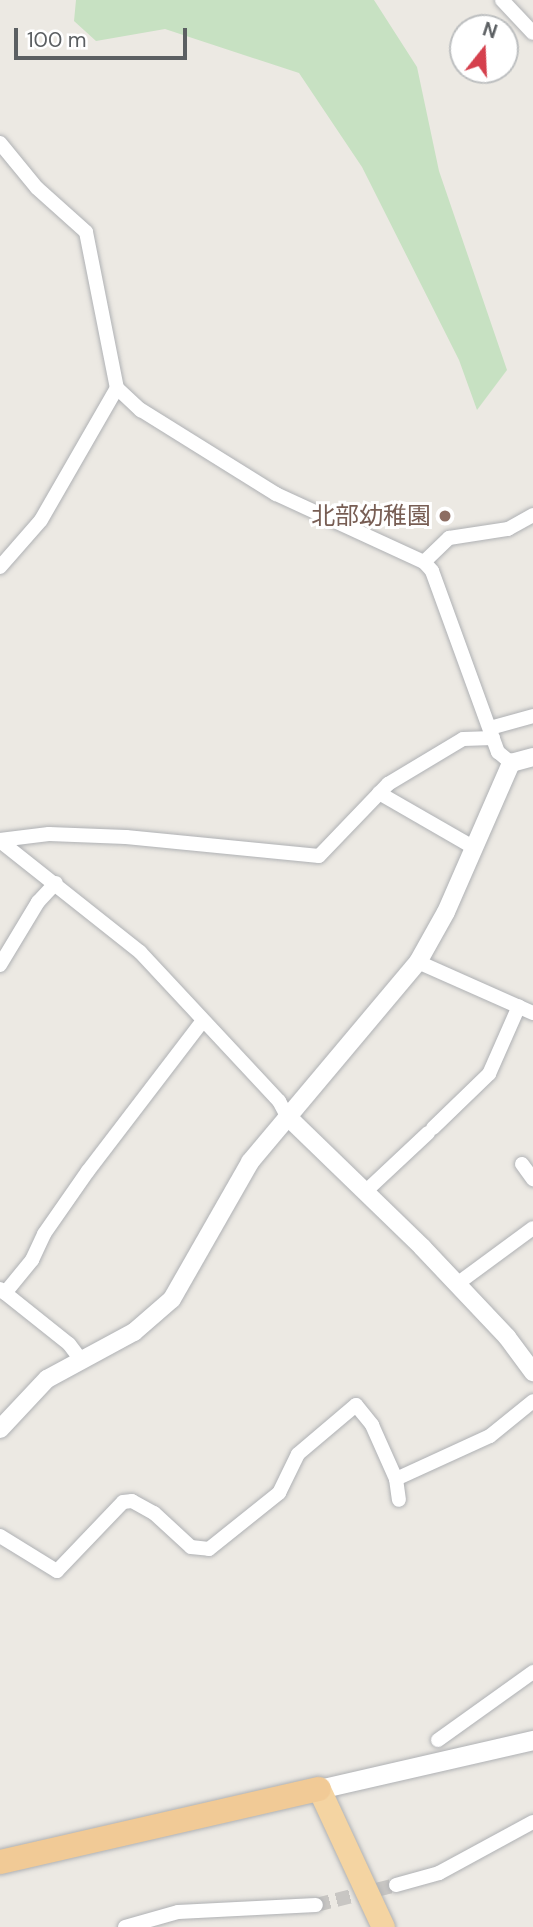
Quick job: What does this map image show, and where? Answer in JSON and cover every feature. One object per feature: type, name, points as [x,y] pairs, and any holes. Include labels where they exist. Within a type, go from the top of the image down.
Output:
[{"type":"highway","points":[[0,1862],[319,1788],[383,1927]]},
{"type":"main road","points":[[319,1788],[533,1740]]},
{"type":"street","points":[[502,0],[533,33]]},
{"type":"street","points":[[0,144],[37,188],[86,232],[117,388],[141,410],[276,494],[424,562],[442,588],[498,752],[511,763]]},
{"type":"street","points":[[0,567],[41,520],[117,388]]},
{"type":"street","points":[[424,562],[449,538],[508,528],[533,515]]},
{"type":"street","points":[[0,841],[49,834],[126,837],[319,856],[379,793],[463,739],[491,733],[533,716]]},
{"type":"street","points":[[511,763],[533,758]]},
{"type":"street","points":[[0,1429],[28,1395],[134,1332],[172,1299],[250,1162],[418,962],[446,912],[511,763]]},
{"type":"street","points":[[379,793],[474,847]]},
{"type":"street","points":[[0,841],[140,952],[202,1022],[279,1101],[287,1116],[366,1191],[457,1284],[533,1371]]},
{"type":"street","points":[[0,965],[38,902],[56,883]]},
{"type":"street","points":[[418,962],[533,1013]]},
{"type":"street","points":[[366,1191],[489,1074],[519,1006]]},
{"type":"street","points":[[82,1361],[69,1344],[3,1291],[32,1260],[44,1234],[88,1171],[202,1022]]},
{"type":"street","points":[[522,1164],[533,1179]]},
{"type":"street","points":[[457,1284],[533,1228]]},
{"type":"street","points":[[396,1479],[490,1436],[533,1401]]},
{"type":"street","points":[[0,1536],[57,1571],[123,1502],[132,1501],[154,1513],[191,1547],[209,1549],[279,1493],[298,1454],[356,1405],[372,1424],[396,1479],[398,1500]]},
{"type":"street","points":[[438,1740],[533,1672]]},
{"type":"street","points":[[396,1885],[439,1872],[533,1822]]},
{"type":"street","points":[[125,1927],[178,1912],[316,1905]]},
{"type":"green space","points":[[76,0],[374,0],[417,67],[439,171],[507,370],[477,410],[459,360],[362,167],[299,73],[165,29],[96,41],[74,21]]},
{"type":"tunnel","points":[[316,1905],[396,1885]]},
{"type":"place","name":"北部幼稚園","points":[[445,516]]}]
